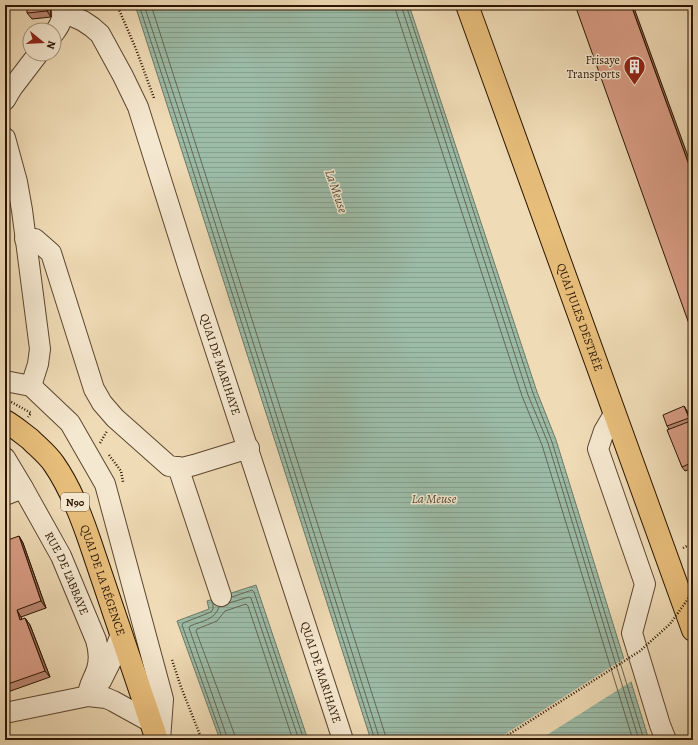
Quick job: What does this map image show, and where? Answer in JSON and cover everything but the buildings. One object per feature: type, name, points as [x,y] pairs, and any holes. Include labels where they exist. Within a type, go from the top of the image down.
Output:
[{"type":"main road","name":"QUAI JULES DESTRÉE","points":[[467,5],[693,630]]},
{"type":"main road","name":"QUAI DE LA RÉGENCE","points":[[5,421],[22,432],[53,462],[67,485],[78,510],[156,734]]},
{"type":"street","name":"QUAI DE MARIHAYE","points":[[61,22],[62,9],[83,21],[100,34],[129,87],[142,118],[190,272],[249,448],[343,740]]},
{"type":"street","points":[[5,100],[12,88],[32,62]]},
{"type":"street","points":[[5,138],[17,182],[40,349],[38,364],[31,386]]},
{"type":"street","points":[[25,239],[35,239],[51,253],[94,389],[102,404],[115,418],[169,466],[178,467],[194,465],[249,448]]},
{"type":"street","points":[[5,381],[31,386],[70,423],[105,484],[163,699],[156,734],[113,700],[106,698],[88,696],[5,713]]},
{"type":"street","points":[[614,414],[604,431],[598,449],[645,584],[632,634],[666,740]]},
{"type":"street","name":"RUE DE L'ABBAYE","points":[[5,458],[61,556],[96,640],[99,658],[97,669],[90,684],[88,696]]},
{"type":"street","points":[[178,467],[221,596]]},
{"type":"street","points":[[5,495],[23,488]]},
{"type":"street","points":[[88,696],[99,684],[107,670],[121,634]]},
{"type":"path","points":[[117,5],[156,104],[142,118]]},
{"type":"path","points":[[500,740],[640,652],[670,624],[693,592]]},
{"type":"water","name":"La Meuse","points":[[135,5],[409,5],[537,392],[556,440],[649,740],[371,740]]},
{"type":"water","points":[[256,585],[308,740],[220,740],[177,621],[209,609],[207,601]]},
{"type":"pier","points":[[625,658],[632,681],[539,740],[496,740]]},
{"type":"place","name":"Frisaye Transports","points":[[635,86]]}]
